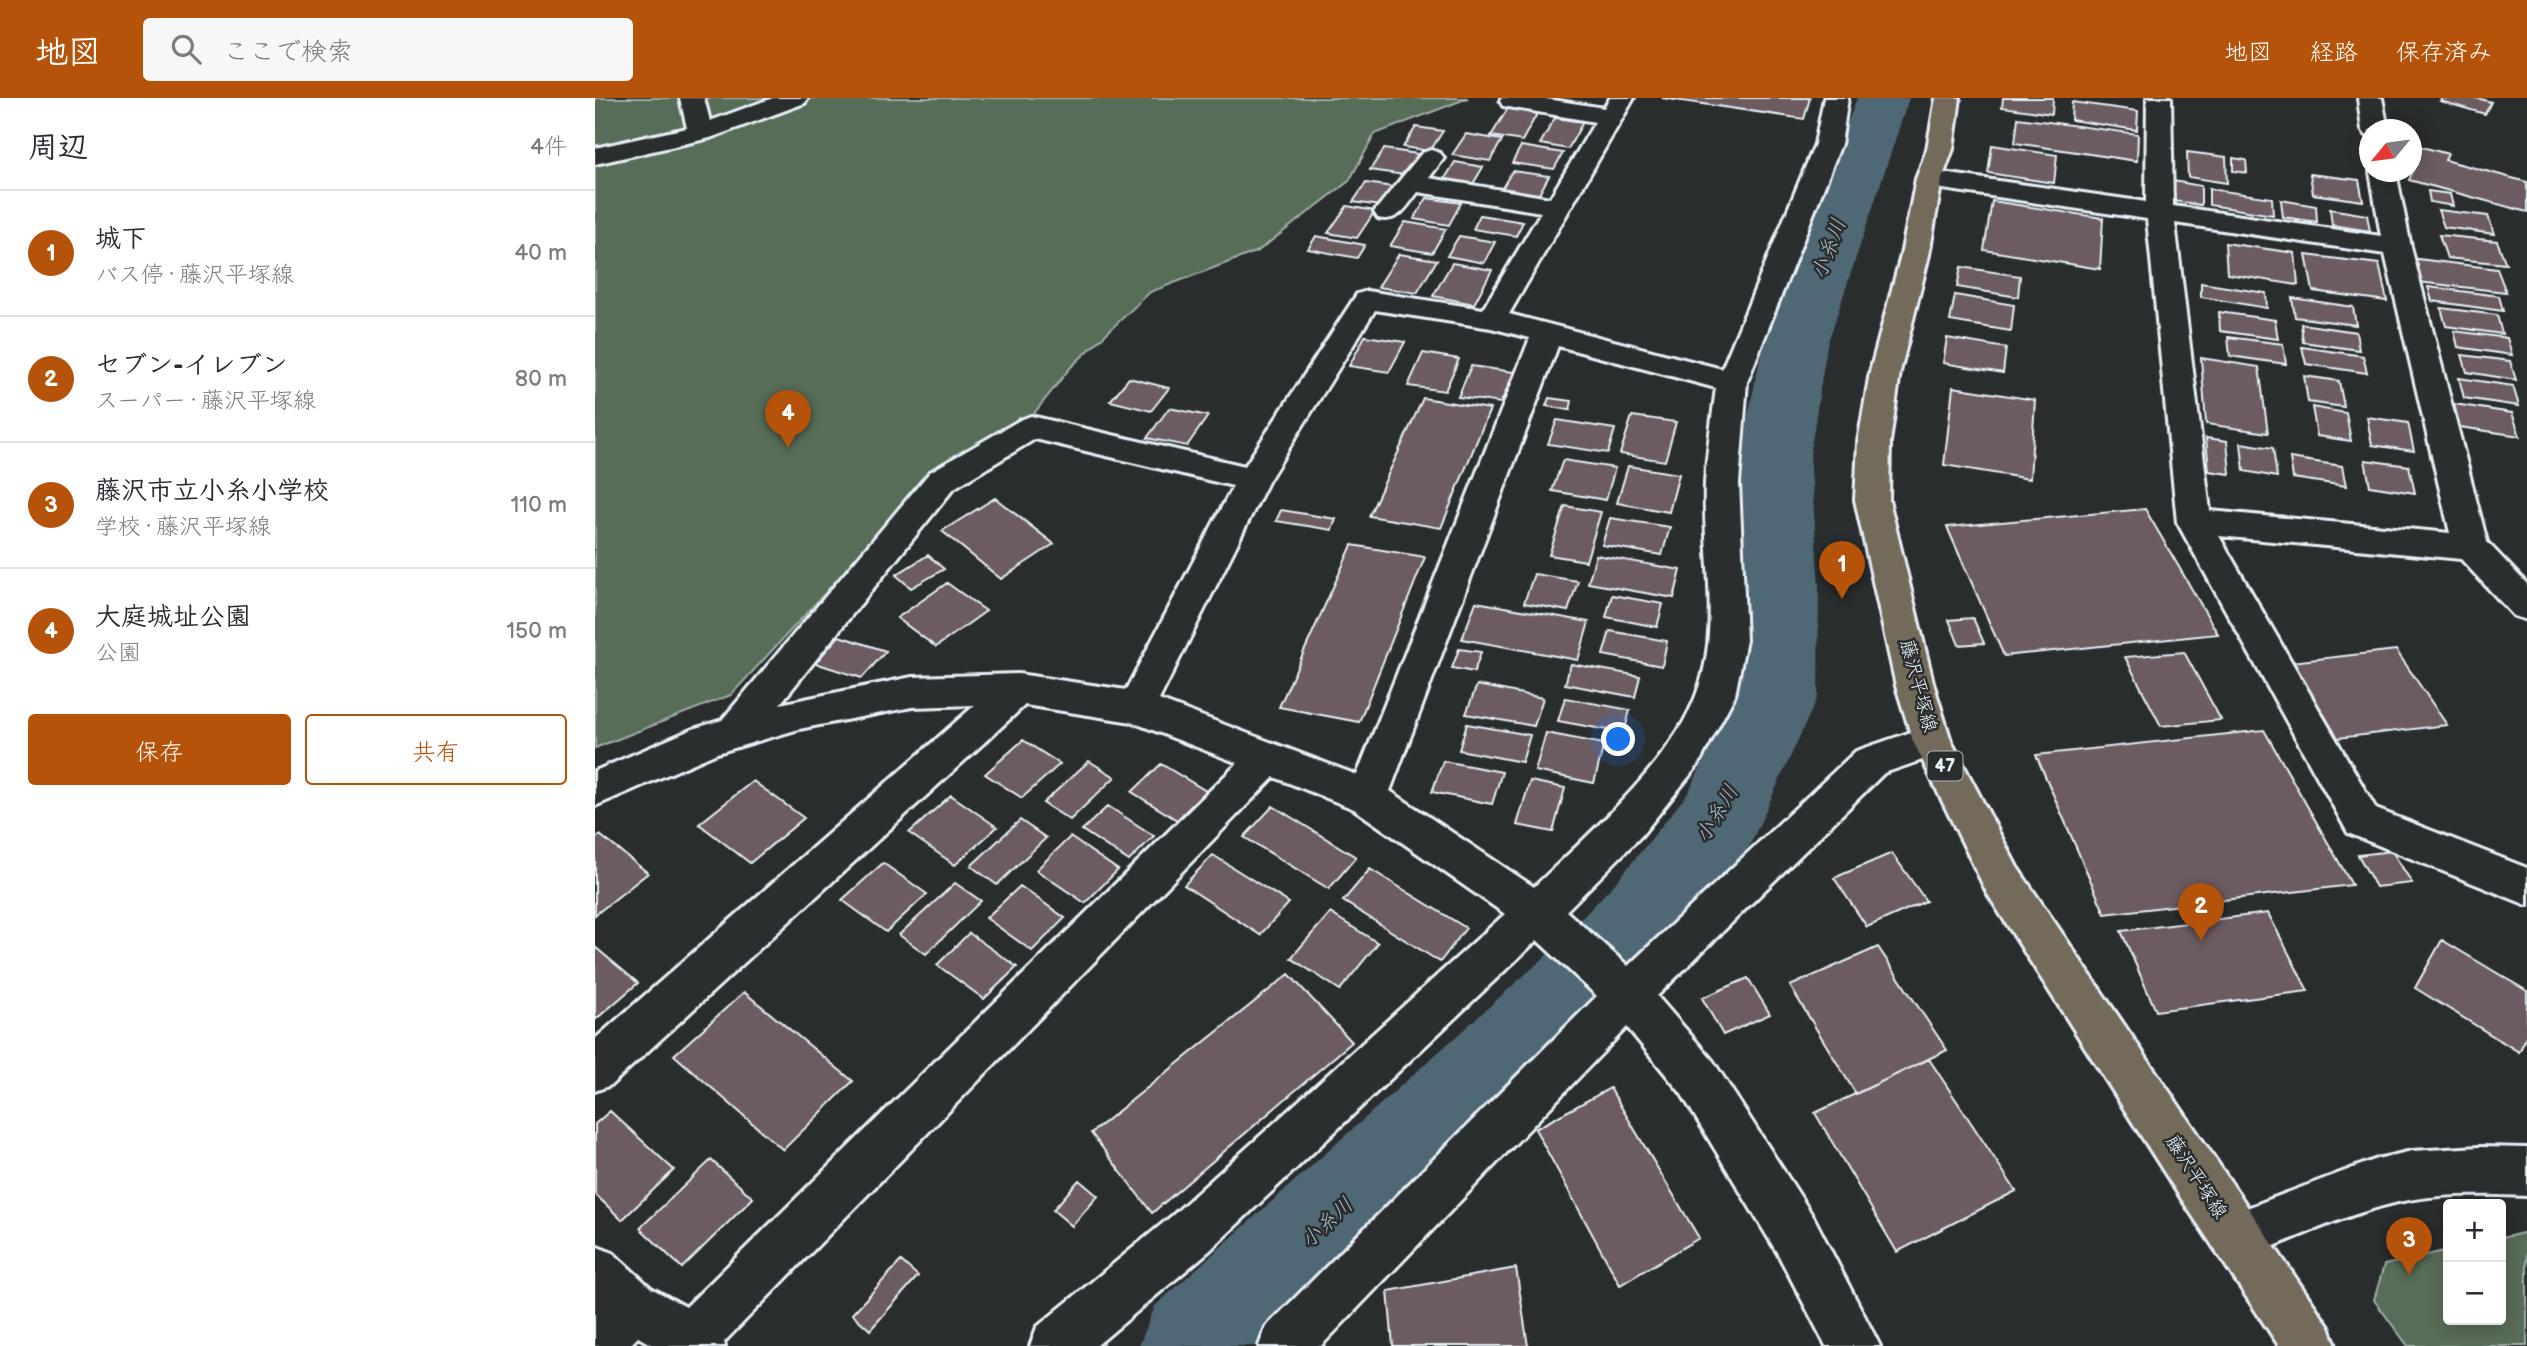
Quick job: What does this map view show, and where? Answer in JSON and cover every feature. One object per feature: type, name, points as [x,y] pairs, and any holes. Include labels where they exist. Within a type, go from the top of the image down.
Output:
[{"type":"main road","name":"藤沢平塚線","points":[[1948,98],[1940,149],[1929,179],[1915,255],[1885,372],[1874,442],[1872,500],[1915,686],[1932,741],[2002,880],[2310,1346]]},
{"type":"street","points":[[692,98],[701,133]]},
{"type":"street","points":[[595,156],[701,133],[796,98]]},
{"type":"street","points":[[1056,1346],[1550,925],[1676,764],[1716,695],[1728,640],[1722,483],[1732,382],[1828,145],[1836,98]]},
{"type":"street","points":[[2159,98],[2160,211],[2194,522],[2362,821],[2527,887]]},
{"type":"street","points":[[2370,98],[2373,119]]},
{"type":"street","points":[[1492,319],[1617,107],[1512,101]]},
{"type":"street","points":[[1388,212],[1431,158]]},
{"type":"street","points":[[1929,179],[2397,247]]},
{"type":"street","points":[[2385,182],[2397,247],[2471,547],[2527,607]]},
{"type":"street","points":[[1411,183],[1558,207]]},
{"type":"street","points":[[1136,707],[1253,479],[1367,300],[1492,319],[1732,382]]},
{"type":"street","points":[[1368,797],[1547,334]]},
{"type":"street","points":[[736,731],[942,480],[1031,427],[1253,479]]},
{"type":"street","points":[[2194,522],[2471,547]]},
{"type":"street","points":[[595,1069],[1018,689]]},
{"type":"street","points":[[595,789],[707,740],[799,714],[912,692],[1018,689],[1136,707],[1368,797],[1550,925],[1620,989],[1697,1077],[1796,1236],[1854,1346]]},
{"type":"street","points":[[1300,1338],[1620,989],[1870,762],[1932,741]]},
{"type":"street","points":[[595,1271],[633,1306],[695,1342],[1268,758]]},
{"type":"street","points":[[2236,1237],[2331,1199],[2400,1178],[2488,1170],[2527,1172]]},
{"type":"street","points":[[595,1343],[633,1306]]},
{"type":"green space","points":[[595,98],[1468,98],[1375,134],[1349,181],[1258,251],[1150,292],[1070,368],[1028,421],[935,474],[731,695],[595,748]]},
{"type":"green space","points":[[2527,1232],[2527,1346],[2408,1346],[2374,1300],[2384,1265],[2443,1251],[2443,1325],[2506,1325],[2506,1237]]},
{"type":"building","points":[[1662,98],[1810,98],[1804,119]]},
{"type":"building","points":[[2003,98],[2053,98],[2052,114],[2002,107]]},
{"type":"building","points":[[2442,98],[2477,98],[2491,102],[2485,114],[2440,101]]},
{"type":"building","points":[[2072,102],[2138,111],[2137,130],[2071,120]]},
{"type":"building","points":[[1508,108],[1538,112],[1522,141],[1491,136]]},
{"type":"building","points":[[1555,118],[1583,122],[1568,149],[1540,144]]},
{"type":"building","points":[[2018,118],[2138,134],[2137,161],[2015,143]]},
{"type":"building","points":[[1416,127],[1443,131],[1430,151],[1403,147]]},
{"type":"building","points":[[1466,134],[1502,140],[1490,161],[1452,155]]},
{"type":"building","points":[[1992,145],[2057,155],[2054,183],[1988,173]]},
{"type":"building","points":[[1521,146],[1563,153],[1554,169],[1512,163]]},
{"type":"building","points":[[2422,147],[2448,154],[2445,160],[2527,182],[2527,212],[2416,182],[2422,182]]},
{"type":"building","points":[[1384,149],[1418,154],[1404,175],[1370,170]]},
{"type":"building","points":[[2187,152],[2226,157],[2227,183],[2188,177]]},
{"type":"building","points":[[2233,158],[2246,160],[2247,173],[2233,171]]},
{"type":"building","points":[[1455,162],[1483,167],[1470,189],[1441,185]]},
{"type":"building","points":[[1512,171],[1549,176],[1538,196],[1501,190]]},
{"type":"building","points":[[2310,174],[2359,180],[2363,201],[2313,194]]},
{"type":"building","points":[[2173,181],[2201,186],[2201,205],[2173,201]]},
{"type":"building","points":[[1366,183],[1393,187],[1380,206],[1353,202]]},
{"type":"building","points":[[2209,189],[2272,198],[2273,215],[2209,205]]},
{"type":"building","points":[[2428,191],[2450,194],[2453,206],[2430,202]]},
{"type":"building","points":[[1427,198],[1461,203],[1449,225],[1414,219]]},
{"type":"building","points":[[2281,200],[2316,206],[2317,222],[2283,217]]},
{"type":"building","points":[[1992,201],[2103,218],[2100,269],[1984,250]]},
{"type":"building","points":[[1347,206],[1375,211],[1357,238],[1328,233]]},
{"type":"building","points":[[2330,209],[2367,215],[2370,231],[2332,225]]},
{"type":"building","points":[[2438,210],[2488,216],[2494,234],[2444,227]]},
{"type":"building","points":[[1480,215],[1523,222],[1516,236],[1473,229]]},
{"type":"building","points":[[1405,222],[1446,229],[1432,253],[1390,246]]},
{"type":"building","points":[[2439,235],[2497,241],[2506,264],[2447,258]]},
{"type":"building","points":[[1316,236],[1365,245],[1357,258],[1308,249]]},
{"type":"building","points":[[1459,236],[1495,242],[1484,263],[1447,256]]},
{"type":"building","points":[[2225,243],[2295,253],[2298,285],[2227,274]]},
{"type":"building","points":[[1399,254],[1437,260],[1417,293],[1378,287]]},
{"type":"building","points":[[2306,255],[2379,264],[2387,301],[2313,291]]},
{"type":"building","points":[[2410,258],[2497,269],[2506,292],[2418,282]]},
{"type":"building","points":[[1452,263],[1492,270],[1474,304],[1433,296]]},
{"type":"building","points":[[1961,267],[2020,276],[2018,297],[1957,287]]},
{"type":"building","points":[[2201,283],[2266,293],[2267,308],[2201,297]]},
{"type":"building","points":[[2428,287],[2499,296],[2503,311],[2432,301]]},
{"type":"building","points":[[1955,295],[2014,305],[2011,331],[1950,321]]},
{"type":"building","points":[[2292,298],[2353,307],[2356,325],[2295,317]]},
{"type":"building","points":[[2441,308],[2497,315],[2502,334],[2446,326]]},
{"type":"building","points":[[2219,312],[2275,320],[2278,339],[2220,331]]},
{"type":"building","points":[[2301,324],[2356,332],[2359,350],[2303,342]]},
{"type":"building","points":[[2454,331],[2507,338],[2512,355],[2458,347]]},
{"type":"building","points":[[1365,336],[1405,342],[1389,372],[1349,366]]},
{"type":"building","points":[[2228,337],[2283,344],[2286,364],[2230,356]]},
{"type":"building","points":[[1947,338],[2006,348],[2003,373],[1943,363]]},
{"type":"building","points":[[2302,347],[2363,356],[2367,373],[2306,364]]},
{"type":"building","points":[[1423,353],[1459,359],[1445,391],[1408,386]]},
{"type":"building","points":[[2462,355],[2510,361],[2516,380],[2467,372]]},
{"type":"building","points":[[2201,358],[2259,367],[2268,433],[2206,424]]},
{"type":"building","points":[[1471,366],[1514,372],[1501,403],[1458,397]]},
{"type":"building","points":[[2304,376],[2339,381],[2344,407],[2308,402]]},
{"type":"building","points":[[1129,378],[1169,388],[1151,411],[1110,401]]},
{"type":"building","points":[[2459,378],[2513,386],[2519,406],[2464,398]]},
{"type":"building","points":[[1953,387],[2035,400],[2030,479],[1944,465]]},
{"type":"building","points":[[1423,398],[1490,409],[1441,528],[1369,516]]},
{"type":"building","points":[[1549,398],[1572,401],[1570,410],[1546,406]]},
{"type":"building","points":[[2454,404],[2512,413],[2520,436],[2460,427]]},
{"type":"building","points":[[2312,407],[2346,413],[2351,441],[2317,436]]},
{"type":"building","points":[[1169,408],[1208,416],[1187,446],[1147,438]]},
{"type":"building","points":[[1632,416],[1676,422],[1665,461],[1620,454]]},
{"type":"building","points":[[2367,417],[2408,423],[2414,451],[2372,445]]},
{"type":"building","points":[[1557,420],[1615,429],[1608,453],[1548,444]]},
{"type":"building","points":[[2206,438],[2227,441],[2230,474],[2209,471]]},
{"type":"building","points":[[2241,443],[2273,448],[2277,477],[2244,471]]},
{"type":"building","points":[[2290,458],[2342,466],[2346,486],[2293,478]]},
{"type":"building","points":[[1563,460],[1615,468],[1606,500],[1552,491]]},
{"type":"building","points":[[2365,460],[2409,466],[2415,493],[2370,486]]},
{"type":"building","points":[[1628,466],[1679,474],[1669,512],[1617,503]]},
{"type":"building","points":[[995,498],[1054,544],[1001,579],[942,531]]},
{"type":"building","points":[[1565,506],[1601,512],[1586,561],[1549,555]]},
{"type":"building","points":[[2145,509],[2218,634],[2004,656],[1947,527]]},
{"type":"building","points":[[1281,510],[1336,519],[1332,530],[1276,521]]},
{"type":"building","points":[[1610,518],[1670,527],[1662,555],[1602,545]]},
{"type":"building","points":[[1352,545],[1425,557],[1359,722],[1279,707]]},
{"type":"building","points":[[928,555],[944,569],[911,588],[896,575]]},
{"type":"building","points":[[1596,555],[1681,570],[1674,598],[1588,583]]},
{"type":"building","points":[[1534,574],[1578,581],[1568,611],[1524,603]]},
{"type":"building","points":[[947,583],[986,611],[936,647],[897,618]]},
{"type":"building","points":[[1612,595],[1663,604],[1657,627],[1606,617]]},
{"type":"building","points":[[1476,602],[1589,622],[1578,660],[1462,639]]},
{"type":"building","points":[[1973,618],[1984,643],[1959,645],[1949,620]]},
{"type":"building","points":[[1610,631],[1667,641],[1662,666],[1603,655]]},
{"type":"building","points":[[839,636],[886,651],[862,678],[815,663]]},
{"type":"building","points":[[1459,649],[1481,652],[1474,672],[1452,668]]},
{"type":"building","points":[[2396,650],[2447,725],[2338,738],[2291,662]]},
{"type":"building","points":[[2184,652],[2221,720],[2161,726],[2125,657]]},
{"type":"building","points":[[1571,664],[1640,676],[1635,697],[1565,684]]},
{"type":"building","points":[[1477,685],[1543,698],[1534,726],[1466,714]]},
{"type":"building","points":[[1565,698],[1630,710],[1624,733],[1558,721]]},
{"type":"building","points":[[1467,724],[1530,735],[1522,762],[1459,750]]},
{"type":"building","points":[[2264,730],[2352,885],[2105,914],[2036,755]]},
{"type":"building","points":[[1546,733],[1604,744],[1594,783],[1535,771]]},
{"type":"building","points":[[1023,740],[1060,764],[1022,798],[985,774]]},
{"type":"building","points":[[1089,761],[1115,777],[1070,820],[1043,803]]},
{"type":"building","points":[[1443,761],[1502,772],[1492,804],[1432,792]]},
{"type":"building","points":[[1161,764],[1206,791],[1177,820],[1132,792]]},
{"type":"building","points":[[753,781],[804,818],[750,863],[699,824]]},
{"type":"building","points":[[1530,781],[1565,788],[1553,832],[1517,825]]},
{"type":"building","points":[[951,795],[997,827],[955,865],[909,833]]},
{"type":"building","points":[[1108,806],[1154,836],[1129,861],[1082,830]]},
{"type":"building","points":[[1273,806],[1356,857],[1329,889],[1244,837]]},
{"type":"building","points":[[1020,820],[1046,838],[997,885],[971,866]]},
{"type":"building","points":[[600,835],[648,873],[595,915],[595,838]]},
{"type":"building","points":[[1070,837],[1118,870],[1085,903],[1036,870]]},
{"type":"building","points":[[2392,851],[2412,883],[2376,887],[2358,855]]},
{"type":"building","points":[[1892,853],[1926,901],[1867,927],[1834,878]]},
{"type":"building","points":[[1213,855],[1289,903],[1260,935],[1184,885]]},
{"type":"building","points":[[883,863],[927,894],[886,932],[842,900]]},
{"type":"building","points":[[1370,869],[1466,928],[1440,962],[1343,901]]},
{"type":"building","points":[[955,883],[981,901],[926,954],[899,935]]},
{"type":"building","points":[[1020,886],[1065,918],[1032,951],[986,918]]},
{"type":"building","points":[[1330,913],[1378,943],[1340,990],[1291,958]]},
{"type":"building","points":[[2268,913],[2308,991],[2156,1011],[2121,931]]},
{"type":"building","points":[[969,933],[1017,967],[984,999],[937,965]]},
{"type":"building","points":[[2442,940],[2527,991],[2527,1036],[2519,1052],[2415,988]]},
{"type":"building","points":[[595,947],[638,983],[595,1020]]},
{"type":"building","points":[[1878,947],[1947,1050],[1856,1094],[1790,986]]},
{"type":"building","points":[[1289,974],[1352,1042],[1152,1213],[1091,1133]]},
{"type":"building","points":[[1748,978],[1770,1014],[1723,1035],[1702,998]]},
{"type":"building","points":[[744,992],[853,1081],[783,1150],[674,1055]]},
{"type":"building","points":[[1929,1059],[2016,1191],[1897,1252],[1815,1113]]},
{"type":"building","points":[[1610,1088],[1699,1238],[1620,1285],[1535,1129]]},
{"type":"building","points":[[610,1111],[674,1170],[622,1220],[595,1194],[595,1124]]},
{"type":"building","points":[[711,1160],[753,1198],[682,1268],[640,1228]]},
{"type":"building","points":[[1079,1180],[1098,1196],[1072,1226],[1053,1210]]},
{"type":"building","points":[[901,1261],[918,1276],[870,1330],[852,1314]]},
{"type":"building","points":[[1516,1268],[1528,1346],[1393,1346],[1388,1291]]},
{"type":"waterway","name":"小糸川","points":[[1195,1346],[1582,985],[1650,909],[1719,819],[1777,696],[1781,586],[1775,454],[1795,345],[1883,98]]},
{"type":"place","name":"大庭城址公園","points":[[788,448]]},
{"type":"place","name":"城下","points":[[1842,599]]},
{"type":"place","name":"セブン-イレブン","points":[[2201,941]]},
{"type":"place","name":"藤沢市立小糸小学校","points":[[2409,1275]]}]
